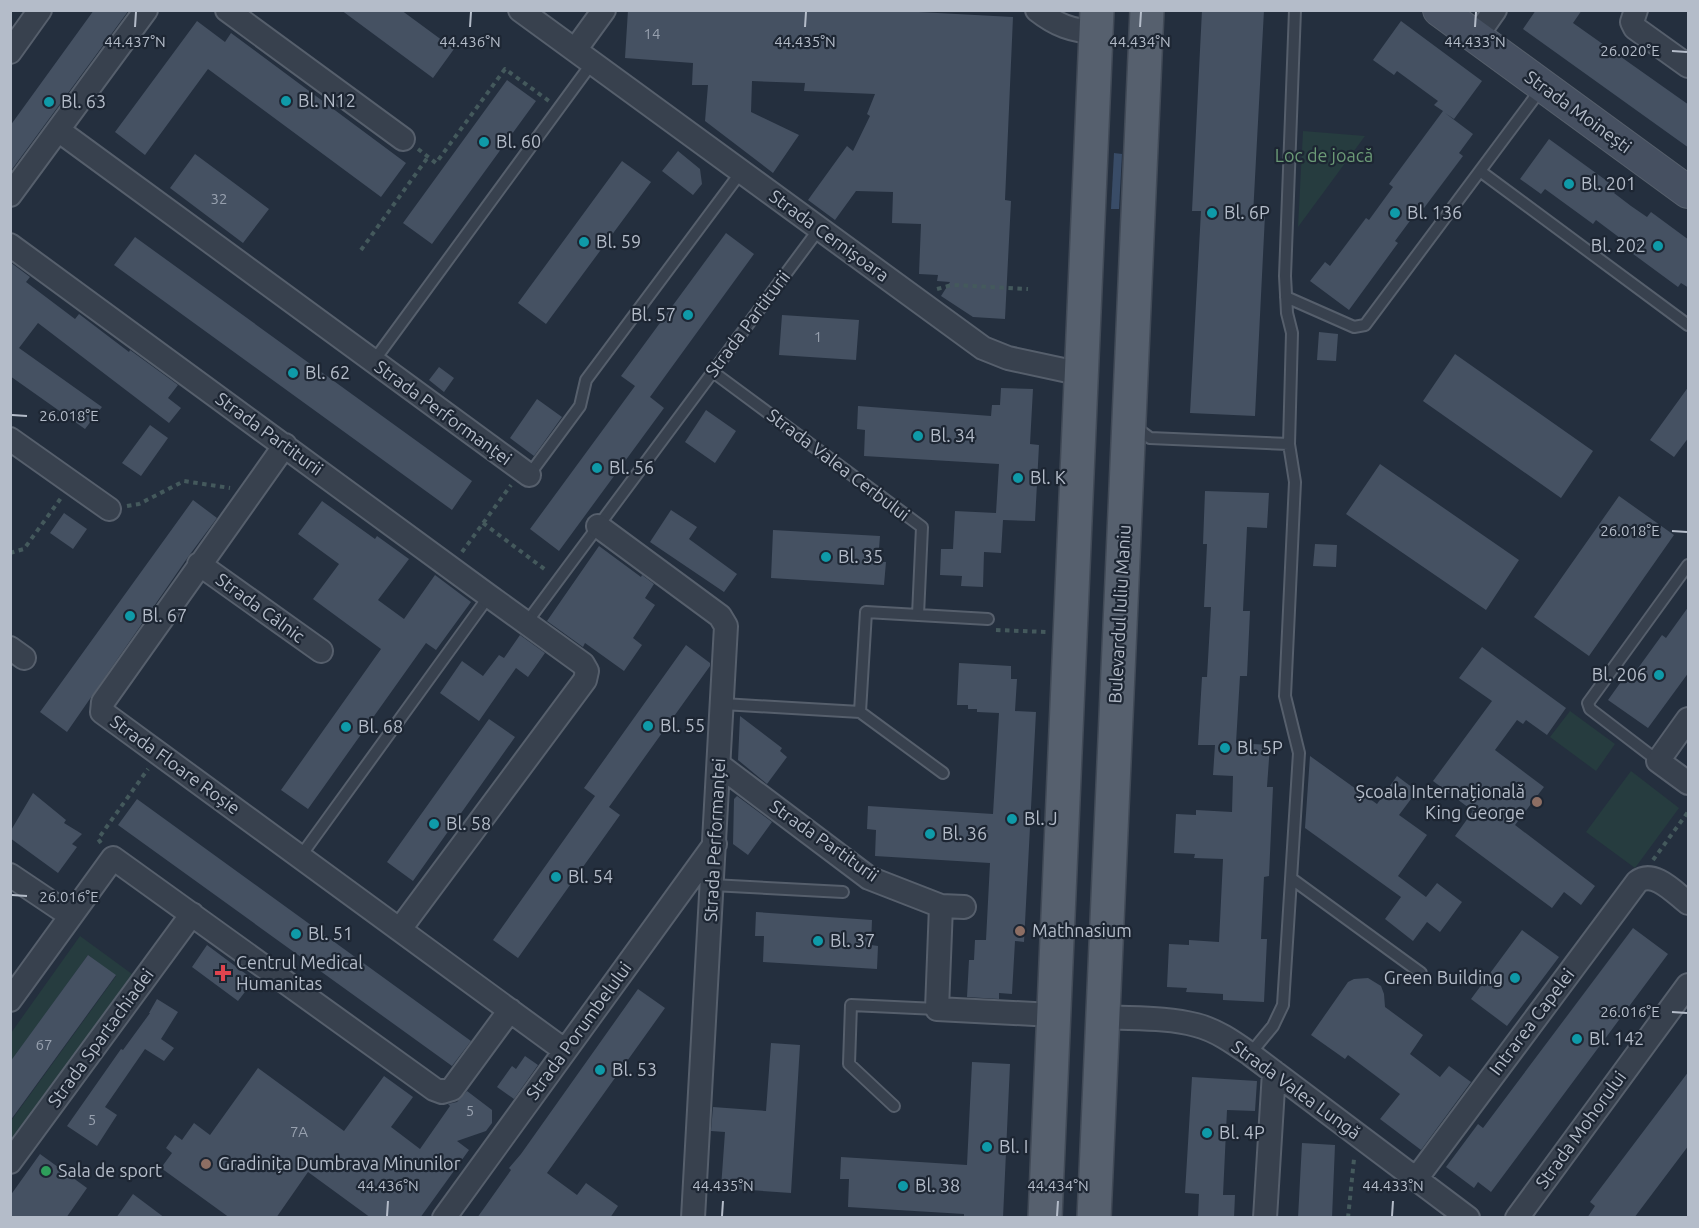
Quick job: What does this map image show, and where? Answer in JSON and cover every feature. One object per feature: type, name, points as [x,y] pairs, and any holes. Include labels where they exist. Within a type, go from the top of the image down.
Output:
[{"type":"main road","name":"Bulevardul Iuliu Maniu","points":[[1094,1218],[1147,10]]},
{"type":"main road","name":"Strada Moinești","points":[[1439,10],[1689,192]]},
{"type":"main road","points":[[1045,1218],[1096,21]]},
{"type":"main road","points":[[1080,422],[1129,425]]},
{"type":"main road","points":[[1053,1015],[1102,1017]]},
{"type":"street","points":[[10,52],[40,10]]},
{"type":"street","points":[[10,195],[146,10]]},
{"type":"street","points":[[227,10],[403,138]]},
{"type":"street","name":"Strada Cernișoara","points":[[520,10],[983,348],[1024,363],[1082,374]]},
{"type":"street","points":[[584,56],[604,10]]},
{"type":"street","points":[[1476,37],[1495,10]]},
{"type":"street","points":[[1636,10],[1632,22],[1635,28],[1689,66]]},
{"type":"street","points":[[1039,12],[1061,26],[1080,31],[1096,21]]},
{"type":"street","name":"Strada Performanței","points":[[58,130],[525,473]]},
{"type":"street","name":"Strada Partiturii","points":[[10,245],[527,622],[583,664],[587,671],[585,680],[400,930]]},
{"type":"street","points":[[10,439],[109,509]]},
{"type":"street","name":"Strada Floare Roșie","points":[[285,445],[103,702],[102,712],[564,1050]]},
{"type":"street","name":"Strada Performanței","points":[[598,526],[724,621],[727,633],[693,1218]]},
{"type":"street","name":"Strada Câlnic","points":[[199,564],[321,651]]},
{"type":"street","points":[[1689,719],[1658,761],[1689,783]]},
{"type":"street","name":"Strada Partiturii","points":[[719,765],[869,878],[941,906],[964,908]]},
{"type":"street","name":"Strada Porumbelului","points":[[444,1218],[714,844]]},
{"type":"street","points":[[10,999],[113,858],[434,1089],[442,1092],[452,1089],[510,1010]]},
{"type":"street","points":[[10,874],[71,916]]},
{"type":"street","points":[[1646,880],[1689,903]]},
{"type":"street","name":"Intrarea Capelei","points":[[1416,1179],[1646,880]]},
{"type":"street","points":[[941,906],[937,1009],[1053,1015]]},
{"type":"street","name":"Strada Spartachiadei","points":[[10,1162],[192,914]]},
{"type":"street","name":"Strada Mohorului","points":[[1517,1218],[1689,985]]},
{"type":"street","name":"Strada Valea Lungă","points":[[1102,1017],[1177,1021],[1197,1025],[1216,1033],[1250,1054],[1468,1218]]},
{"type":"street","points":[[1265,1218],[1274,1072]]},
{"type":"lane","points":[[1250,1054],[1273,1026],[1283,1005],[1299,753],[1285,696],[1294,482],[1289,444],[1292,333],[1286,297],[1295,10]]},
{"type":"lane","points":[[373,362],[559,108],[584,56]]},
{"type":"lane","points":[[1286,297],[1354,327],[1365,325],[1543,86]]},
{"type":"lane","points":[[1480,171],[1689,325]]},
{"type":"lane","name":"Strada Performanței","points":[[525,473],[580,406],[586,380],[741,172]]},
{"type":"lane","name":"Strada Partiturii","points":[[527,622],[819,229]]},
{"type":"lane","name":"Strada Valea Cerbului","points":[[713,372],[922,527],[918,615]]},
{"type":"lane","points":[[1129,425],[1150,438],[1289,444]]},
{"type":"lane","points":[[1658,761],[1590,709],[1588,703],[1689,565]]},
{"type":"lane","points":[[300,857],[489,596]]},
{"type":"lane","points":[[860,712],[866,612],[988,619]]},
{"type":"lane","points":[[723,704],[860,712],[943,773]]},
{"type":"lane","points":[[1292,879],[1421,973]]},
{"type":"lane","points":[[712,885],[843,892]]},
{"type":"lane","points":[[894,1106],[849,1064],[851,1005],[937,1009]]},
{"type":"path","points":[[436,163],[505,69],[559,108]]},
{"type":"path","points":[[361,250],[428,157]]},
{"type":"path","points":[[923,305],[934,290],[952,285],[1028,289]]},
{"type":"path","points":[[450,568],[525,473]]},
{"type":"path","points":[[109,509],[139,504],[184,481],[252,492]]},
{"type":"path","points":[[10,553],[24,549],[72,483]]},
{"type":"path","points":[[483,524],[558,580]]},
{"type":"path","points":[[988,619],[988,629],[1070,633]]},
{"type":"path","points":[[113,858],[98,839],[159,754]]},
{"type":"path","points":[[1646,880],[1689,812]]},
{"type":"path","points":[[1348,1218],[1357,1135]]},
{"type":"green space","name":"Loc de joacă","points":[[1303,131],[1365,136],[1298,227]]},
{"type":"green space","points":[[1570,711],[1615,744],[1596,771],[1550,737]]},
{"type":"green space","points":[[1631,771],[1679,808],[1635,868],[1586,832]]},
{"type":"green space","points":[[80,936],[132,974],[11,1142],[11,1121],[116,976],[88,955],[11,1062],[11,1033]]},
{"type":"water","points":[[1114,153],[1122,154],[1119,209],[1111,209]]},
{"type":"building","name":"Bl. 63","points":[[94,10],[129,10],[10,172],[10,126]]},
{"type":"building","points":[[341,10],[401,10],[454,49],[433,78]]},
{"type":"building","points":[[628,10],[881,10],[1013,17],[1005,200],[1011,201],[1005,319],[973,317],[941,296],[950,282],[937,281],[938,275],[919,274],[921,224],[892,223],[893,192],[856,191],[835,220],[808,200],[847,146],[853,151],[870,116],[867,114],[875,94],[804,91],[805,83],[752,81],[751,112],[799,135],[773,173],[705,121],[708,85],[692,85],[693,63],[625,58]]},
{"type":"building","name":"Bl. 6P","points":[[1202,10],[1264,10],[1253,215],[1265,215],[1255,416],[1190,413],[1201,211],[1192,211]]},
{"type":"building","points":[[1536,10],[1582,10],[1573,23],[1689,105],[1689,148],[1523,29]]},
{"type":"building","name":"Bl. N12","points":[[197,21],[225,42],[231,33],[406,163],[381,197],[208,69],[145,155],[115,132]]},
{"type":"building","name":"Bl. 136","points":[[1401,21],[1482,81],[1454,119],[1445,113],[1473,134],[1459,153],[1463,156],[1424,208],[1421,206],[1395,241],[1398,243],[1349,310],[1310,281],[1325,262],[1330,266],[1366,218],[1369,220],[1393,187],[1389,184],[1443,111],[1434,105],[1438,101],[1397,71],[1394,75],[1373,60]]},
{"type":"building","name":"Bl. 60","points":[[507,80],[536,101],[432,244],[403,223]]},
{"type":"building","points":[[1549,139],[1618,189],[1614,193],[1631,206],[1647,217],[1651,212],[1689,240],[1689,288],[1681,283],[1678,287],[1625,248],[1628,244],[1596,220],[1593,224],[1545,189],[1541,194],[1520,179]]},
{"type":"building","points":[[678,151],[700,169],[702,184],[693,195],[662,171]]},
{"type":"building","points":[[195,154],[269,209],[243,243],[170,188]]},
{"type":"building","name":"Bl. 59","points":[[622,161],[651,182],[546,324],[518,303]]},
{"type":"building","points":[[726,233],[754,254],[650,397],[664,408],[559,551],[530,529],[635,386],[621,376]]},
{"type":"building","name":"Bl. 62","points":[[135,237],[472,481],[452,510],[114,265]]},
{"type":"building","points":[[10,262],[30,277],[26,282],[75,319],[79,314],[178,385],[168,398],[181,408],[169,423],[38,323],[19,348],[102,407],[85,429],[10,376]]},
{"type":"building","points":[[782,315],[859,320],[856,360],[779,355]]},
{"type":"building","points":[[1319,332],[1338,334],[1336,361],[1317,360]]},
{"type":"building","points":[[1455,354],[1593,451],[1561,498],[1423,401]]},
{"type":"building","points":[[439,367],[454,378],[444,392],[429,380]]},
{"type":"building","points":[[1689,386],[1689,437],[1674,457],[1650,440]]},
{"type":"building","points":[[1001,388],[1033,389],[1030,444],[1039,445],[1035,521],[1003,520],[1001,553],[984,552],[983,587],[961,586],[962,576],[940,575],[941,549],[953,549],[955,511],[996,513],[999,464],[864,456],[865,430],[857,429],[858,406],[991,416],[992,405],[1000,405]]},
{"type":"building","points":[[537,399],[562,417],[534,456],[510,438]]},
{"type":"building","points":[[706,410],[736,431],[715,463],[685,442]]},
{"type":"building","points":[[150,425],[168,438],[141,476],[122,463]]},
{"type":"building","points":[[1380,464],[1519,560],[1486,610],[1346,514]]},
{"type":"building","name":"Bl. 5P","points":[[1205,491],[1269,493],[1267,528],[1247,527],[1243,611],[1250,611],[1247,676],[1240,676],[1236,743],[1270,745],[1267,787],[1273,787],[1269,876],[1264,877],[1261,939],[1267,939],[1264,1002],[1223,1000],[1223,994],[1186,992],[1187,988],[1167,987],[1169,944],[1189,945],[1189,940],[1219,942],[1223,859],[1194,858],[1195,854],[1174,853],[1176,814],[1196,815],[1196,810],[1232,812],[1233,776],[1213,775],[1215,745],[1198,745],[1202,677],[1207,677],[1211,607],[1204,607],[1207,544],[1203,544]]},
{"type":"building","points":[[1619,496],[1674,535],[1589,656],[1534,617]]},
{"type":"building","name":"Bl. 67","points":[[193,500],[217,518],[67,732],[40,712]]},
{"type":"building","points":[[322,501],[375,539],[377,536],[409,559],[378,600],[404,619],[435,575],[471,602],[436,650],[426,643],[308,809],[281,790],[381,649],[313,599],[339,564],[298,534]]},
{"type":"building","points":[[671,510],[697,527],[689,539],[737,574],[724,592],[650,542]]},
{"type":"building","points":[[64,513],[87,529],[73,549],[50,533]]},
{"type":"building","name":"Bl. 35","points":[[773,530],[880,536],[878,562],[886,562],[884,585],[771,578]]},
{"type":"building","points":[[1315,544],[1337,545],[1336,567],[1313,566]]},
{"type":"building","points":[[599,546],[654,584],[645,598],[655,605],[633,638],[642,645],[624,671],[585,643],[583,647],[547,621]]},
{"type":"building","name":"Bl. 206","points":[[1689,606],[1689,672],[1648,728],[1608,700],[1623,679],[1628,682],[1662,635],[1666,638]]},
{"type":"building","points":[[520,635],[545,653],[528,677],[516,668],[479,721],[440,693],[462,661],[483,676],[499,655],[504,658]]},
{"type":"building","points":[[686,645],[710,663],[710,666],[609,807],[620,815],[518,958],[493,940],[595,796],[584,788]]},
{"type":"building","points":[[1482,647],[1566,708],[1547,735],[1526,720],[1523,724],[1517,720],[1495,750],[1544,787],[1515,825],[1595,886],[1581,905],[1564,892],[1552,908],[1455,836],[1473,811],[1433,781],[1492,701],[1459,678]]},
{"type":"building","name":"Bl. J","points":[[959,663],[1011,666],[1011,679],[1017,679],[1015,711],[1036,712],[1024,942],[1015,941],[1012,994],[999,993],[999,999],[967,997],[969,960],[974,960],[975,940],[986,940],[990,863],[875,856],[876,830],[867,829],[868,806],[993,814],[999,713],[977,712],[977,709],[968,709],[968,705],[957,705]]},
{"type":"building","points":[[740,716],[782,748],[780,751],[787,757],[767,784],[738,760]]},
{"type":"building","name":"Bl. 58","points":[[489,719],[515,737],[413,881],[387,862]]},
{"type":"building","points":[[1310,756],[1377,804],[1397,776],[1417,791],[1399,815],[1427,835],[1398,876],[1426,897],[1437,883],[1462,902],[1440,932],[1427,922],[1413,941],[1385,919],[1401,897],[1305,828]]},
{"type":"building","points":[[33,793],[66,820],[64,823],[82,834],[72,844],[77,847],[58,873],[10,838],[10,832]]},
{"type":"building","points":[[737,796],[772,822],[748,855],[733,844],[734,799]]},
{"type":"building","name":"Bl. 51","points":[[137,799],[471,1041],[452,1066],[118,825]]},
{"type":"building","name":"Bl. 37","points":[[756,912],[872,920],[871,945],[878,946],[877,969],[763,962],[764,936],[755,936]]},
{"type":"building","name":"Bl. 142","points":[[1633,928],[1668,954],[1491,1192],[1478,1182],[1474,1188],[1446,1167],[1478,1124],[1483,1128]]},
{"type":"building","name":"Green Building","points":[[1522,930],[1559,957],[1507,1026],[1471,999]]},
{"type":"building","name":"Centrul Medical Humanitas","points":[[207,945],[254,980],[238,1001],[192,967]]},
{"type":"building","points":[[88,955],[116,975],[10,1121],[10,1062]]},
{"type":"building","points":[[1368,978],[1381,986],[1385,1007],[1423,1035],[1410,1054],[1440,1077],[1449,1066],[1471,1082],[1421,1150],[1380,1119],[1400,1094],[1348,1055],[1345,1059],[1311,1035],[1348,982]]},
{"type":"building","points":[[638,989],[665,1008],[547,1173],[577,1195],[586,1183],[618,1206],[610,1218],[477,1218],[511,1170],[509,1168]]},
{"type":"building","points":[[157,999],[178,1012],[161,1039],[174,1048],[164,1061],[145,1049],[105,1107],[117,1115],[97,1146],[67,1126],[121,1049],[123,1050],[150,1013]]},
{"type":"building","points":[[771,1043],[800,1045],[791,1193],[721,1188],[725,1132],[711,1131],[713,1107],[766,1111]]},
{"type":"building","points":[[525,1056],[538,1065],[514,1099],[497,1087],[512,1066],[516,1069]]},
{"type":"building","points":[[972,1062],[1010,1064],[1003,1218],[964,1218],[964,1214],[848,1207],[849,1179],[840,1179],[841,1157],[967,1165]]},
{"type":"building","points":[[258,1068],[344,1131],[384,1076],[413,1097],[391,1127],[420,1149],[450,1106],[448,1104],[457,1102],[467,1091],[492,1110],[492,1123],[486,1131],[457,1141],[469,1150],[420,1218],[371,1218],[308,1172],[276,1218],[230,1218],[161,1168],[172,1153],[166,1148],[175,1135],[182,1140],[194,1123],[210,1135]]},
{"type":"building","points":[[1689,1071],[1689,1145],[1634,1218],[1587,1218],[1595,1206],[1590,1202]]},
{"type":"building","name":"Bl. 4P","points":[[1192,1077],[1257,1081],[1255,1111],[1227,1110],[1223,1195],[1235,1195],[1234,1218],[1198,1218],[1199,1194],[1185,1193]]},
{"type":"building","points":[[1302,1143],[1335,1145],[1332,1218],[1298,1218]]},
{"type":"building","name":"Sala de sport","points":[[40,1154],[87,1188],[66,1218],[10,1218],[10,1196]]},
{"type":"building","points":[[133,1194],[165,1218],[116,1218]]},
{"type":"place","name":"Bl. N12","points":[[286,101]]},
{"type":"place","name":"Bl. 63","points":[[49,102]]},
{"type":"place","name":"Bl. 60","points":[[484,142]]},
{"type":"place","name":"Bl. 201","points":[[1569,184]]},
{"type":"place","name":"Bl. 6P","points":[[1212,213]]},
{"type":"place","name":"Bl. 136","points":[[1395,213]]},
{"type":"place","name":"Bl. 59","points":[[584,242]]},
{"type":"place","name":"Bl. 202","points":[[1658,246]]},
{"type":"place","name":"Bl. 57","points":[[688,315]]},
{"type":"place","name":"Bl. 62","points":[[293,373]]},
{"type":"place","name":"Bl. 34","points":[[918,436]]},
{"type":"place","name":"Bl. 56","points":[[597,468]]},
{"type":"place","name":"Bl. K","points":[[1018,478]]},
{"type":"place","name":"Bl. 35","points":[[826,557]]},
{"type":"place","name":"Bl. 67","points":[[130,616]]},
{"type":"place","name":"Bl. 206","points":[[1659,675]]},
{"type":"place","name":"Bl. 55","points":[[648,726]]},
{"type":"place","name":"Bl. 68","points":[[346,727]]},
{"type":"place","name":"Bl. 5P","points":[[1225,748]]},
{"type":"place","name":"Școala Internațională King George","points":[[1537,802]]},
{"type":"place","name":"Bl. J","points":[[1012,819]]},
{"type":"place","name":"Bl. 58","points":[[434,824]]},
{"type":"place","name":"Bl. 36","points":[[930,834]]},
{"type":"place","name":"Bl. 54","points":[[556,877]]},
{"type":"place","name":"Mathnasium","points":[[1020,931]]},
{"type":"place","name":"Bl. 51","points":[[296,934]]},
{"type":"place","name":"Bl. 37","points":[[818,941]]},
{"type":"place","name":"Centrul Medical Humanitas","points":[[223,973]]},
{"type":"place","name":"Green Building","points":[[1515,978]]},
{"type":"place","name":"Bl. 142","points":[[1577,1039]]},
{"type":"place","name":"Bl. 53","points":[[600,1070]]},
{"type":"place","name":"Bl. 4P","points":[[1207,1133]]},
{"type":"place","name":"Bl. I","points":[[987,1147]]},
{"type":"place","name":"Gradinița Dumbrava Minunilor","points":[[206,1164]]},
{"type":"place","name":"Sala de sport","points":[[46,1171]]},
{"type":"place","name":"Bl. 38","points":[[903,1186]]}]
